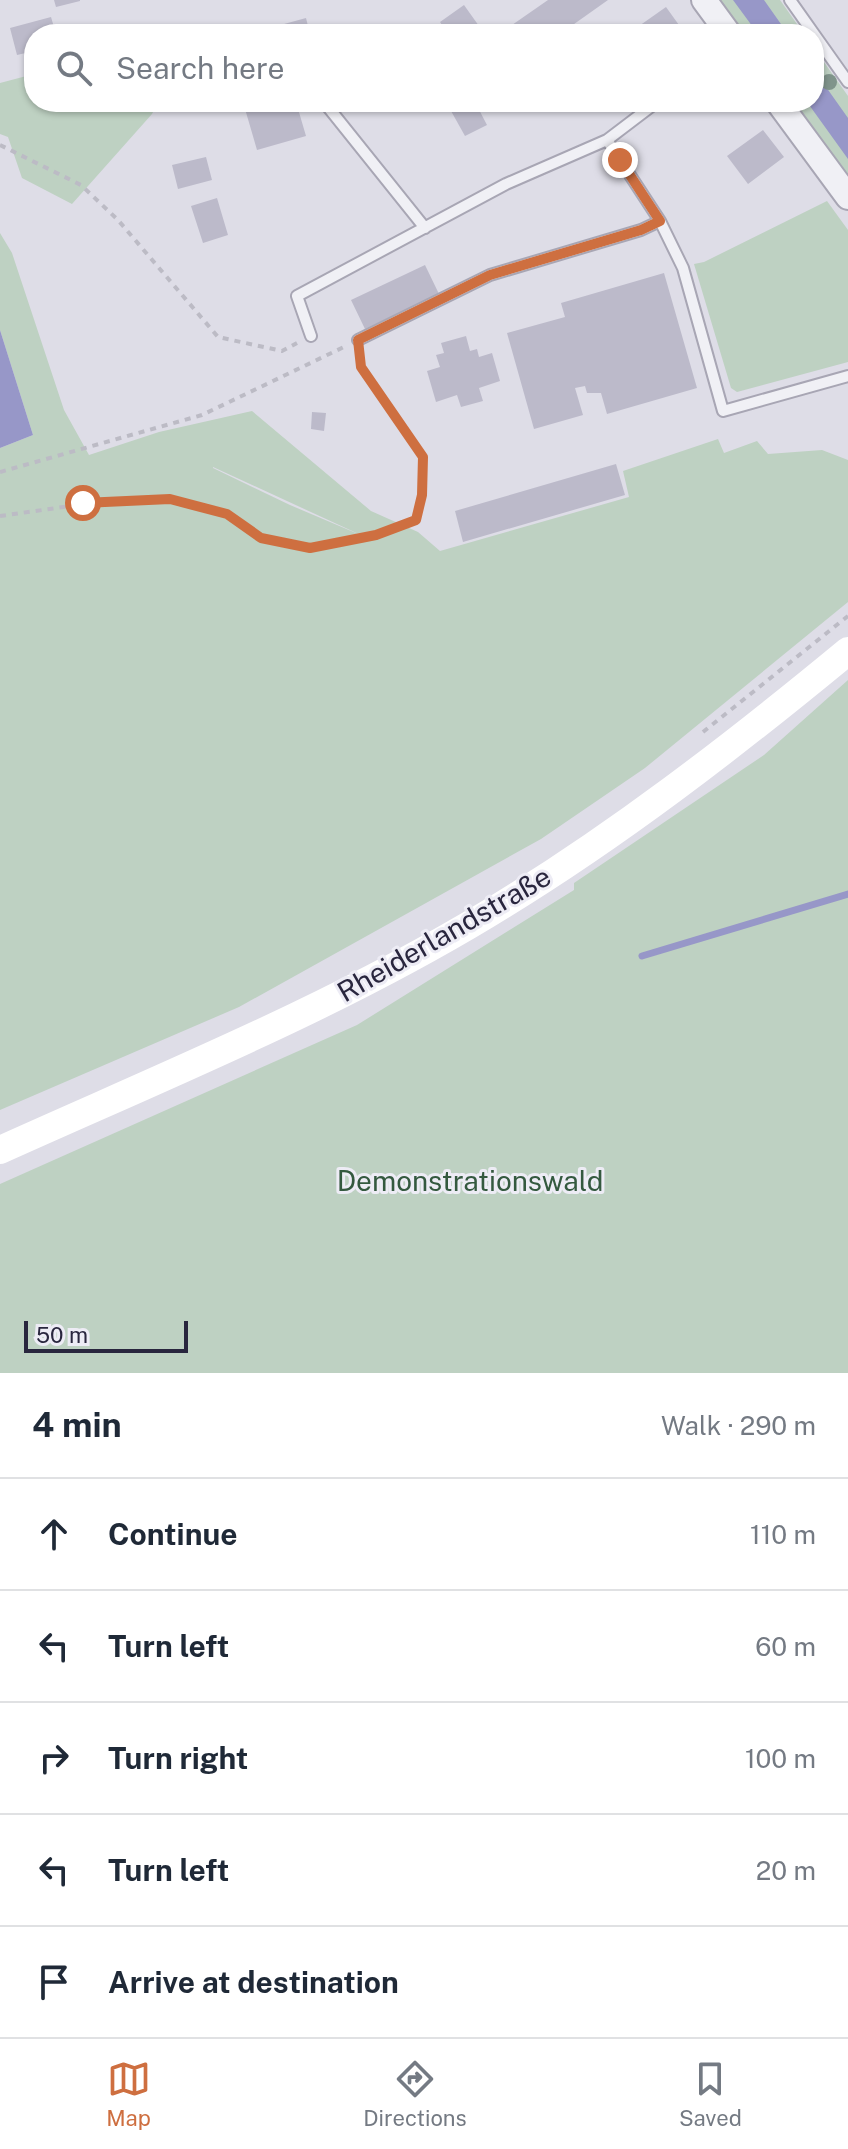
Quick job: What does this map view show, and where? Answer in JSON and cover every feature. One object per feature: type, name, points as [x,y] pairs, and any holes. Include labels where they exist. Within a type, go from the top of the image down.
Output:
[{"type":"main road","name":"Rheiderlandstraße","points":[[0,1150],[304,1013],[485,916],[650,806],[751,732],[848,651]]},
{"type":"street","points":[[704,0],[722,24]]},
{"type":"street","points":[[785,112],[848,197]]},
{"type":"lane","points":[[790,0],[807,24]]},
{"type":"lane","points":[[824,48],[848,82]]},
{"type":"lane","points":[[332,112],[425,228]]},
{"type":"lane","points":[[311,336],[297,296],[506,184],[607,140],[644,112]]},
{"type":"lane","points":[[607,140],[660,221],[683,268],[723,411],[848,376]]},
{"type":"lane","points":[[358,340],[490,275],[641,230],[660,221]]},
{"type":"path","points":[[0,145],[81,185],[118,220],[218,337],[282,351],[311,336],[333,353]]},
{"type":"path","points":[[0,472],[202,415],[358,340],[361,367],[423,457],[422,495],[416,520],[376,535],[310,548],[261,538],[227,514],[170,499],[106,501],[0,516]]},
{"type":"path","points":[[703,732],[848,616]]},
{"type":"green space","points":[[715,0],[780,0],[797,24],[733,24]]},
{"type":"green space","points":[[824,62],[848,96],[848,184],[796,112],[824,112]]},
{"type":"green space","points":[[24,77],[24,112],[153,112],[72,204],[22,178],[8,137],[0,134],[0,83]]},
{"type":"green space","points":[[827,201],[848,230],[848,362],[737,392],[731,388],[694,264],[704,262]]},
{"type":"green space","points":[[0,233],[12,253],[64,410],[89,455],[159,432],[252,411],[371,511],[418,532],[440,551],[629,497],[623,471],[718,439],[724,453],[757,441],[768,454],[822,450],[848,460],[848,602],[645,768],[541,839],[239,1007],[0,1110],[0,448],[33,435],[0,330]],"holes":[[[213,467],[363,536],[290,505]]]},
{"type":"green space","name":"Demonstrationswald","points":[[848,680],[848,1373],[0,1373],[0,1184],[357,1025],[574,890],[574,883],[764,755]]},
{"type":"water","points":[[733,0],[764,0],[781,24],[751,24]]},
{"type":"water","points":[[824,84],[848,118],[848,159],[814,112],[824,112]]},
{"type":"water","points":[[0,330],[33,435],[0,448]]},
{"type":"building","points":[[54,0],[80,0],[80,1],[56,7]]},
{"type":"building","points":[[548,0],[608,0],[574,24],[513,24]]},
{"type":"building","points":[[464,5],[478,24],[441,24]]},
{"type":"building","points":[[666,7],[678,24],[642,24]]},
{"type":"building","points":[[51,17],[53,24],[25,24]]},
{"type":"building","points":[[306,18],[308,24],[284,24]]},
{"type":"building","points":[[24,24],[24,53],[17,55],[10,28]]},
{"type":"building","points":[[246,112],[299,112],[306,136],[257,150]]},
{"type":"building","points":[[452,112],[480,112],[487,125],[465,136]]},
{"type":"building","points":[[763,130],[784,157],[748,184],[727,156]]},
{"type":"building","points":[[206,157],[212,180],[178,189],[172,165]]},
{"type":"building","points":[[217,198],[228,235],[203,243],[191,206]]},
{"type":"building","points":[[425,265],[439,294],[365,329],[351,300]]},
{"type":"building","points":[[664,273],[697,388],[607,414],[601,393],[587,393],[585,386],[575,388],[583,415],[534,429],[507,333],[565,317],[561,303]]},
{"type":"building","points":[[466,336],[470,351],[477,349],[479,357],[492,353],[500,381],[479,388],[483,401],[461,407],[457,395],[436,402],[427,371],[440,367],[436,355],[444,353],[441,343]]},
{"type":"building","points":[[312,412],[326,413],[324,431],[311,429]]},
{"type":"building","points":[[616,464],[625,495],[463,542],[455,511]]},
{"type":"waterway","points":[[642,956],[848,894]]},
{"type":"route","points":[[83,503],[170,499],[227,514],[261,538],[310,548],[376,535],[416,520],[422,495],[423,457],[361,367],[358,340],[490,275],[641,230],[660,221],[620,160]]}]
